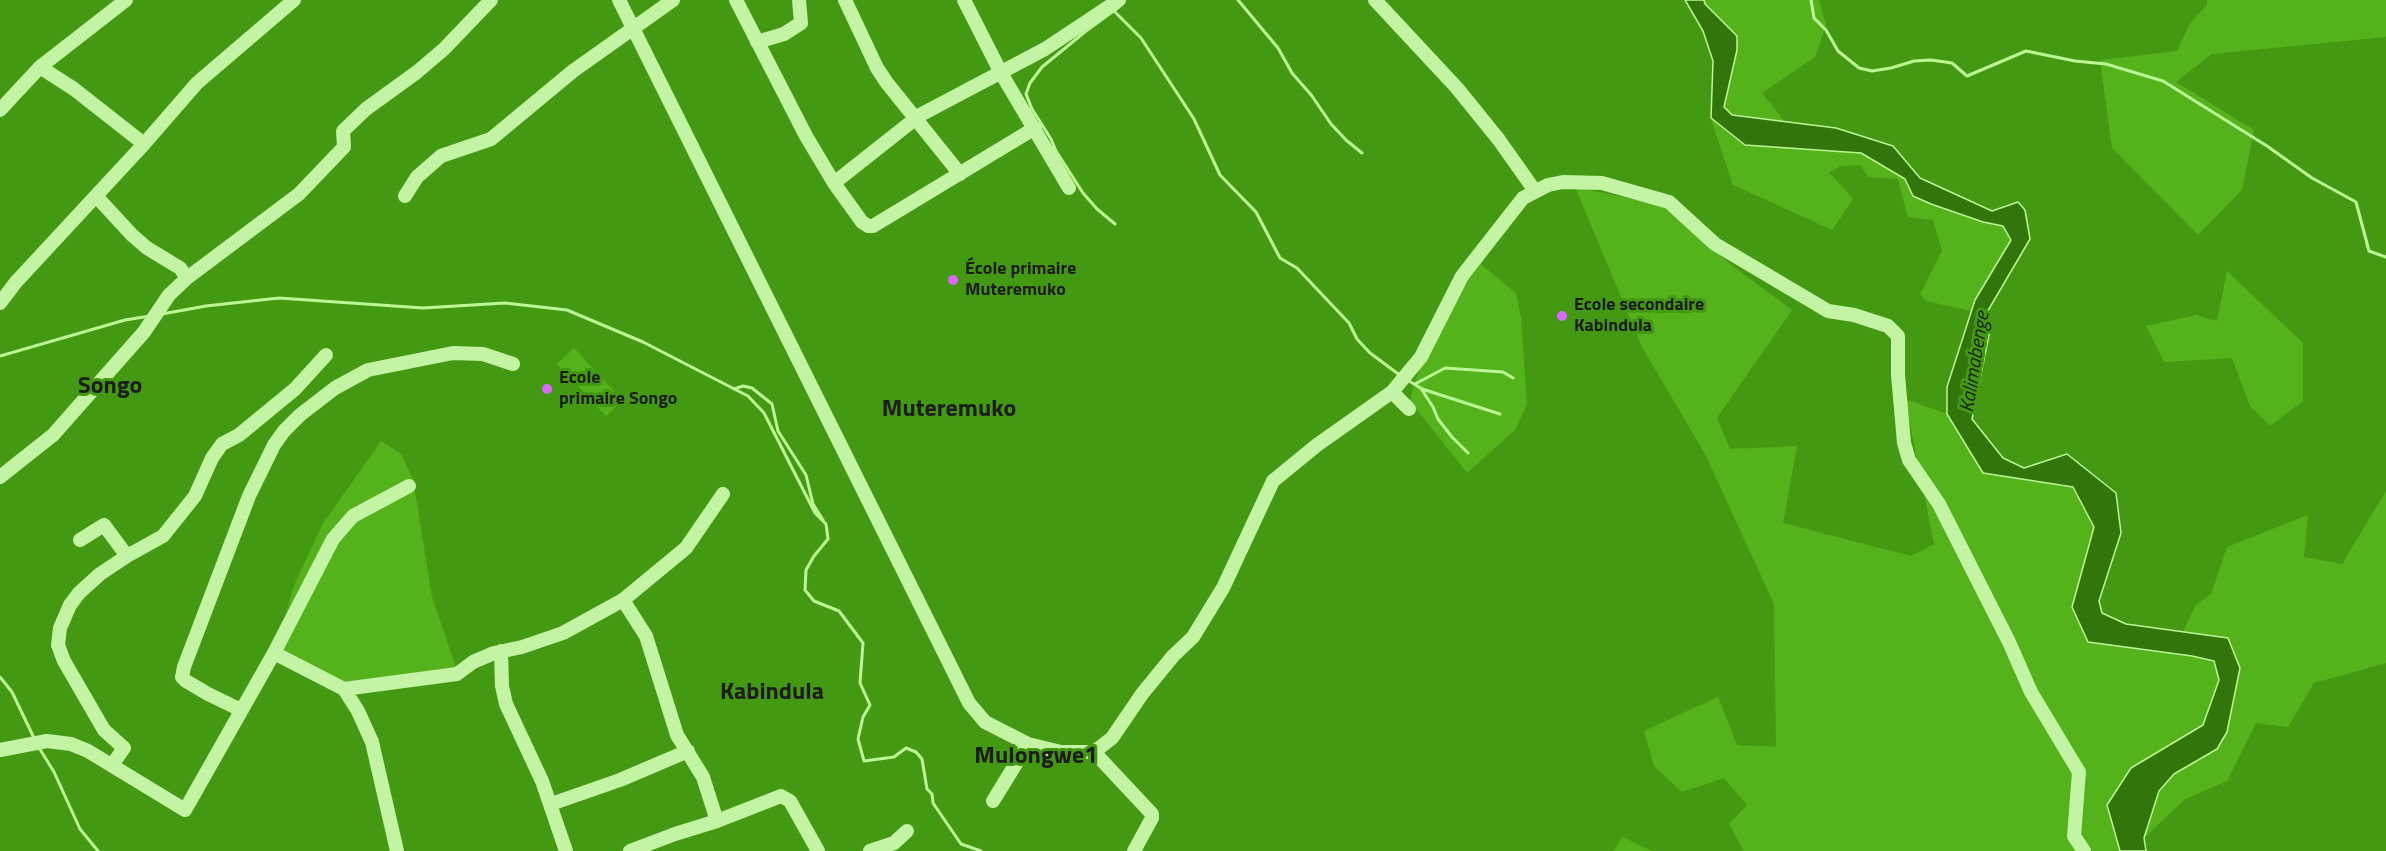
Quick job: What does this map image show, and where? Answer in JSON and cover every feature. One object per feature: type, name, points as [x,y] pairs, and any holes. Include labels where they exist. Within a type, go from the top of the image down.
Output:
[{"type":"street","points":[[0,110],[40,68],[126,0]]},
{"type":"street","points":[[0,303],[16,282],[144,144],[196,83],[294,0]]},
{"type":"street","points":[[0,477],[53,435],[151,322],[169,295],[187,278],[299,194],[344,147],[343,131],[366,109],[444,49],[491,0]]},
{"type":"street","points":[[619,0],[969,703],[985,722],[1028,744],[1061,752],[1094,752],[1112,738],[1142,694],[1173,656],[1193,637],[1223,588],[1273,481],[1317,445],[1392,392],[1421,357],[1462,276],[1523,198],[1548,185],[1563,182],[1602,183],[1669,202],[1715,244],[1828,311],[1854,315],[1888,326],[1898,336],[1898,375],[1904,443],[1909,460],[1939,504],[2009,642],[2031,692],[2079,772],[2074,836],[2084,851]]},
{"type":"street","points":[[405,196],[417,177],[441,156],[491,139],[535,100],[632,27],[673,0]]},
{"type":"street","points":[[736,0],[806,136],[834,183],[859,218],[868,226],[873,226],[1035,128]]},
{"type":"street","points":[[757,42],[784,34],[801,23],[799,0]]},
{"type":"street","points":[[845,0],[877,68],[960,174]]},
{"type":"street","points":[[964,0],[1002,73],[1069,188]]},
{"type":"street","points":[[834,183],[914,118],[1045,49],[1119,0]]},
{"type":"street","points":[[1375,0],[1457,88],[1499,140],[1535,191]]},
{"type":"street","points":[[40,68],[74,89],[144,144]]},
{"type":"street","points":[[96,196],[132,235],[147,248],[169,259],[187,278]]},
{"type":"street","points":[[241,710],[208,694],[182,677],[249,496],[274,445],[284,431],[327,393],[368,370],[453,353],[483,354],[513,364]]},
{"type":"street","points":[[112,765],[124,748],[104,730],[64,661],[58,645],[58,636],[64,616],[79,593],[100,574],[127,556],[163,537],[195,496],[212,458],[222,444],[239,435],[295,389],[326,355]]},
{"type":"street","points":[[1392,392],[1409,409]]},
{"type":"street","points":[[0,750],[60,741],[88,751],[185,810],[274,653],[333,539],[353,516],[409,486]]},
{"type":"street","points":[[344,689],[457,674],[482,657],[563,633],[623,600],[686,548],[723,494]]},
{"type":"street","points":[[80,540],[104,525],[127,556]]},
{"type":"street","points":[[623,600],[646,636],[673,725],[703,777],[717,821]]},
{"type":"street","points":[[501,651],[502,686],[506,704],[551,804],[566,851]]},
{"type":"street","points":[[274,653],[344,689],[358,711],[372,742],[397,851]]},
{"type":"street","points":[[993,801],[1028,744]]},
{"type":"street","points":[[551,804],[620,780],[688,751]]},
{"type":"street","points":[[1094,752],[1152,814],[1134,851]]},
{"type":"street","points":[[639,850],[681,832],[717,821],[781,796],[785,797],[818,851]]},
{"type":"street","points":[[870,851],[896,847],[907,831]]},
{"type":"shaded area","points":[[1704,0],[1820,0],[1826,25],[1815,57],[1762,93],[1785,122],[1732,115],[1724,107],[1737,36],[1705,4]]},
{"type":"shaded area","points":[[2207,0],[2386,0],[2386,37],[2212,54],[2176,82],[2254,130],[2242,190],[2198,235],[2112,148],[2100,60],[2177,51],[2190,23],[2207,5]]},
{"type":"shaded area","points":[[1711,119],[1745,145],[1861,153],[1905,179],[1913,196],[1983,222],[2004,226],[2011,240],[1975,300],[1971,311],[1926,301],[1920,294],[1942,251],[1933,220],[1908,217],[1898,179],[1868,177],[1860,165],[1841,166],[1829,172],[1853,199],[1832,230],[1733,185]]},
{"type":"shaded area","points":[[1575,187],[1661,205],[1730,264],[1792,310],[1717,418],[1730,449],[1797,446],[1783,523],[1911,556],[1934,544],[1905,399],[1947,414],[1983,473],[2073,487],[2094,527],[2073,607],[2192,656],[2214,661],[2220,680],[2203,725],[2131,768],[2107,805],[2120,851],[1744,851],[1729,824],[1747,805],[1724,778],[1682,792],[1654,766],[1644,731],[1718,697],[1737,745],[1776,747],[1774,604],[1705,454],[1642,347]]},
{"type":"shaded area","points":[[1473,258],[1516,293],[1521,318],[1527,404],[1515,430],[1467,473],[1410,401],[1415,380]]},
{"type":"shaded area","points":[[2227,271],[2303,343],[2303,401],[2270,426],[2250,406],[2232,358],[2164,362],[2146,326],[2196,315],[2217,321]]},
{"type":"shaded area","points":[[574,348],[622,400],[606,416],[557,364]]},
{"type":"shaded area","points":[[381,441],[401,454],[413,479],[432,597],[457,671],[347,687],[276,652],[293,588],[322,525]]},
{"type":"shaded area","points":[[2386,491],[2386,663],[2314,683],[2288,727],[2256,723],[2227,781],[2184,800],[2144,838],[2159,791],[2174,774],[2217,749],[2227,732],[2240,669],[2228,639],[2183,632],[2195,606],[2211,594],[2227,547],[2308,515],[2304,557],[2342,564]]},
{"type":"shaded area","points":[[1623,837],[1652,851],[1613,851]]},
{"type":"water","name":"Kalimabenge","points":[[1685,0],[1704,0],[1705,4],[1737,36],[1737,50],[1724,107],[1732,115],[1836,128],[1893,146],[1920,178],[1992,211],[2018,202],[2025,210],[2030,239],[1986,314],[1990,330],[1972,419],[2003,458],[2024,468],[2067,454],[2116,493],[2121,533],[2099,601],[2102,613],[2126,624],[2228,638],[2240,668],[2227,732],[2217,749],[2174,774],[2159,791],[2144,838],[2146,851],[2120,851],[2107,805],[2131,768],[2203,725],[2219,680],[2214,661],[2088,642],[2072,607],[2094,527],[2073,487],[1983,473],[1947,414],[1947,387],[1975,300],[2011,240],[2003,226],[1983,222],[1913,196],[1905,179],[1861,153],[1745,145],[1711,118],[1713,61],[1703,31]]},
{"type":"waterway","points":[[1238,0],[1278,48],[1292,73],[1312,96],[1331,124],[1362,153]]},
{"type":"waterway","points":[[1811,0],[1814,18],[1826,30],[1838,51],[1859,68],[1872,71],[1914,61],[1931,60],[1952,63],[1967,76],[2026,51],[2075,61],[2106,64],[2163,81],[2267,146],[2312,178],[2356,202],[2369,251],[2386,257]]},
{"type":"waterway","points":[[1115,224],[1083,193],[1056,151],[1026,94],[1030,83],[1042,67],[1119,7]]},
{"type":"waterway","points":[[1113,10],[1141,38],[1194,119],[1220,175],[1256,212],[1280,258],[1297,268],[1349,323],[1357,339],[1370,353],[1401,376]]},
{"type":"waterway","points":[[162,314],[206,306],[279,298],[423,308],[505,303],[567,310],[643,342],[748,396],[764,413],[815,513],[826,524],[828,539],[806,570],[805,590],[814,601],[839,611],[863,643],[860,683],[870,705],[863,717],[858,739],[864,761],[894,757],[906,748],[916,752],[922,759],[927,789],[932,794],[933,803],[961,844],[981,851]]},
{"type":"waterway","points":[[0,356],[125,320],[150,316]]},
{"type":"waterway","points":[[1415,384],[1445,368],[1503,372],[1513,378]]},
{"type":"waterway","points":[[1406,379],[1422,389],[1500,414]]},
{"type":"waterway","points":[[734,389],[743,386],[752,388],[772,404],[778,431],[806,475],[813,504],[823,520]]},
{"type":"waterway","points":[[1422,390],[1438,419],[1468,453]]},
{"type":"waterway","points":[[0,677],[12,692],[34,738]]},
{"type":"waterway","points":[[38,746],[54,772],[80,829],[98,851]]},
{"type":"place","name":"École primaire Muteremuko","points":[[953,280]]},
{"type":"place","name":"Ecole secondaire Kabindula","points":[[1562,316]]},
{"type":"place","name":"Ecole primaire Songo","points":[[547,389]]},
{"type":"district","name":"Songo","points":[[110,387]]},
{"type":"district","name":"Muteremuko","points":[[949,410]]},
{"type":"district","name":"Kabindula","points":[[772,693]]},
{"type":"district","name":"Mulongwe1","points":[[1036,757]]}]
